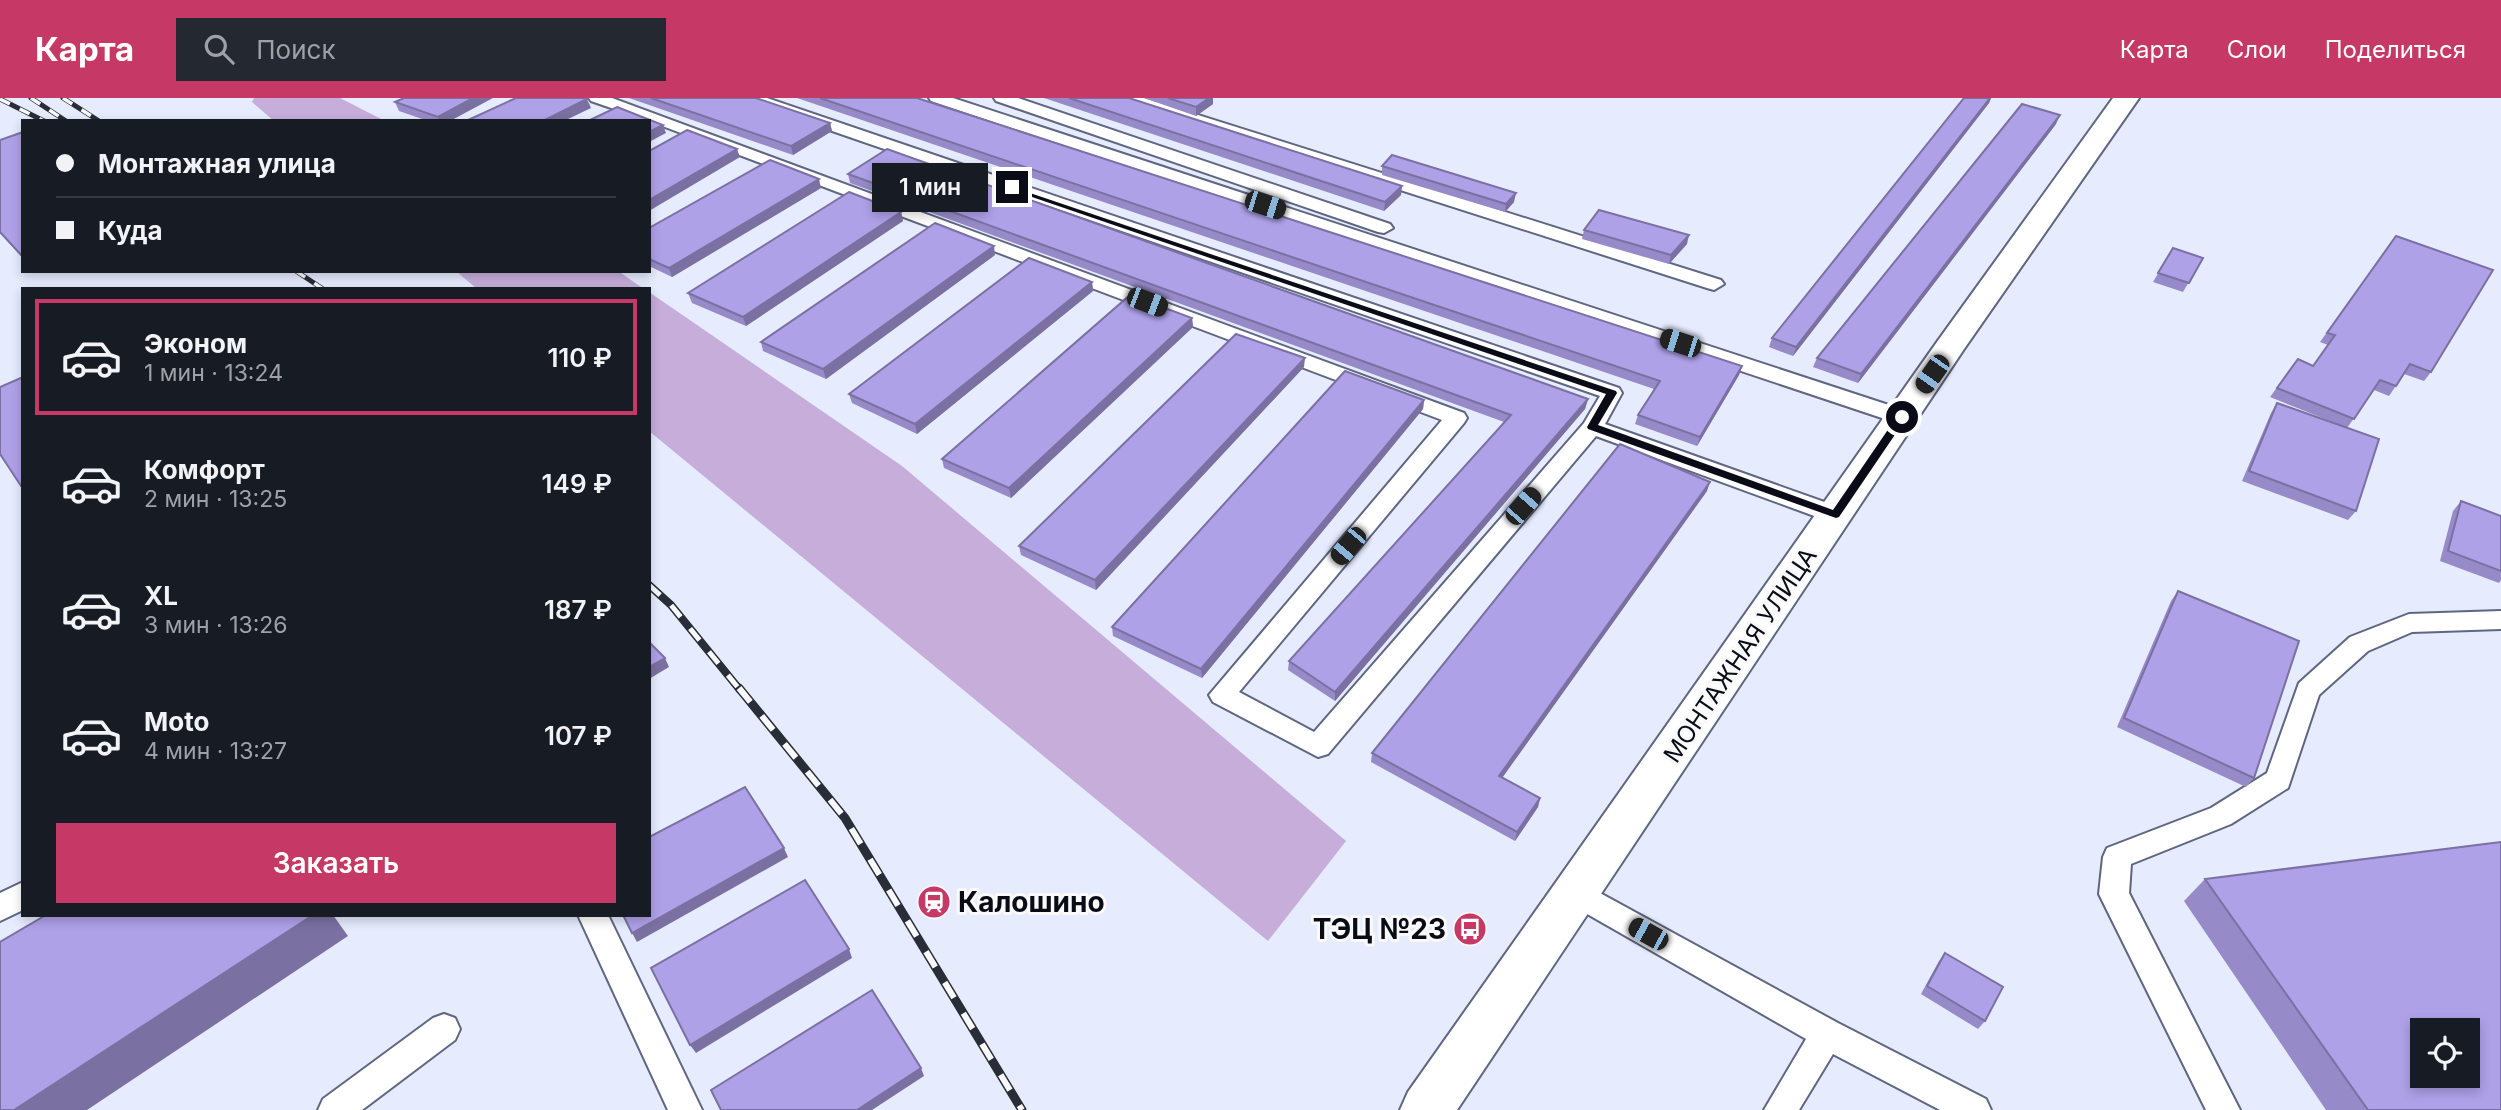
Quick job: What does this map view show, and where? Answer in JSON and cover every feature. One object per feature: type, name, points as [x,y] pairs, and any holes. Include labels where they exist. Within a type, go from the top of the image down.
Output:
[{"type":"main road","name":"МОНТАЖНАЯ УЛИЦА","points":[[1426,1110],[1578,894],[1902,417],[2126,98]]},
{"type":"lane","points":[[597,98],[1456,418],[1222,695],[1318,746],[1592,427],[1612,393],[751,98]]},
{"type":"lane","points":[[937,98],[1417,254],[1902,417]]},
{"type":"lane","points":[[1002,98],[1380,225],[1417,254]]},
{"type":"lane","points":[[1128,98],[1714,284]]},
{"type":"lane","points":[[1592,427],[1836,514]]},
{"type":"lane","points":[[2223,1110],[2114,894],[2117,857],[2221,816],[2278,780],[2308,690],[2358,644],[2409,623],[2501,620]]},
{"type":"lane","points":[[1578,894],[1827,1034],[1973,1110]]},
{"type":"lane","points":[[0,908],[21,896]]},
{"type":"lane","points":[[594,917],[685,1110]]},
{"type":"lane","points":[[335,1110],[444,1029]]},
{"type":"lane","points":[[1782,1110],[1827,1034]]},
{"type":"shaded area","points":[[254,98],[340,98],[381,119],[272,119],[252,102]]},
{"type":"shaded area","points":[[458,273],[621,273],[641,287],[475,287]]},
{"type":"shaded area","points":[[651,293],[902,466],[1346,841],[1268,941],[651,433]]},
{"type":"building","points":[[404,98],[473,98],[438,117],[395,102]]},
{"type":"building","points":[[516,98],[587,99],[547,119],[470,119]]},
{"type":"building","points":[[651,98],[756,98],[830,123],[791,146]]},
{"type":"building","points":[[820,98],[917,98],[1742,366],[1700,437],[1638,415],[1660,381]]},
{"type":"building","points":[[1069,98],[1129,98],[1402,186],[1385,202]]},
{"type":"building","points":[[1168,98],[1209,98],[1196,107]]},
{"type":"building","points":[[1964,98],[1990,98],[1796,347],[1772,338]]},
{"type":"building","points":[[2022,104],[2060,115],[1861,374],[1817,358]]},
{"type":"building","points":[[617,107],[648,119],[592,119]]},
{"type":"building","points":[[651,120],[663,125],[651,131]]},
{"type":"building","points":[[687,130],[737,149],[651,199],[651,150]]},
{"type":"building","points":[[21,133],[21,255],[0,232],[0,140]]},
{"type":"building","points":[[887,149],[1588,399],[1335,692],[1289,661],[1511,415],[848,174]]},
{"type":"building","points":[[1392,155],[1516,193],[1506,204],[1382,166]]},
{"type":"building","points":[[770,160],[819,179],[669,268],[651,260],[651,227]]},
{"type":"building","points":[[849,192],[901,212],[743,317],[688,293]]},
{"type":"building","points":[[1599,210],[1689,235],[1671,255],[1584,230]]},
{"type":"building","points":[[935,223],[994,246],[823,369],[761,342]]},
{"type":"building","points":[[2396,236],[2493,270],[2431,372],[2410,364],[2396,386],[2380,380],[2354,419],[2277,388],[2298,359],[2313,366],[2335,335],[2327,333]]},
{"type":"building","points":[[2173,248],[2203,258],[2189,283],[2158,273]]},
{"type":"building","points":[[1029,258],[1092,282],[915,424],[849,394]]},
{"type":"building","points":[[1130,295],[1192,318],[1009,488],[942,459]]},
{"type":"building","points":[[1236,334],[1305,358],[1095,580],[1019,546]]},
{"type":"building","points":[[1345,371],[1424,400],[1201,669],[1112,627]]},
{"type":"building","points":[[21,378],[21,486],[0,454],[0,387]]},
{"type":"building","points":[[2277,403],[2379,439],[2356,511],[2249,471]]},
{"type":"building","points":[[1620,444],[1710,482],[1499,776],[1540,798],[1517,832],[1372,753]]},
{"type":"building","points":[[2461,501],[2501,516],[2501,571],[2448,551]]},
{"type":"building","points":[[2178,591],[2299,641],[2254,778],[2124,718]]},
{"type":"building","points":[[651,644],[665,658],[651,666]]},
{"type":"building","points":[[745,787],[784,848],[632,933],[624,917],[651,917],[651,836]]},
{"type":"building","points":[[2501,842],[2501,1110],[2368,1110],[2205,879]]},
{"type":"building","points":[[805,880],[849,949],[690,1045],[651,968]]},
{"type":"building","points":[[43,917],[310,917],[14,1110],[0,1110],[0,942]]},
{"type":"building","points":[[1945,953],[2003,987],[1985,1021],[1927,986]]},
{"type":"building","points":[[872,990],[921,1068],[857,1110],[721,1110],[711,1090]]},
{"type":"railway","points":[[31,98],[63,119]]},
{"type":"railway","points":[[63,98],[96,119]]},
{"type":"railway","points":[[0,99],[40,119]]},
{"type":"railway","points":[[299,273],[320,287]]},
{"type":"railway","points":[[651,587],[671,605],[740,690]]},
{"type":"railway","points":[[739,688],[845,818],[1022,1110]]},
{"type":"place","name":"Калошино","points":[[934,902]]},
{"type":"place","name":"ТЭЦ №23","points":[[1470,929]]},
{"type":"route","points":[[1012,187],[1612,393],[1592,427],[1836,514],[1902,417]]}]
